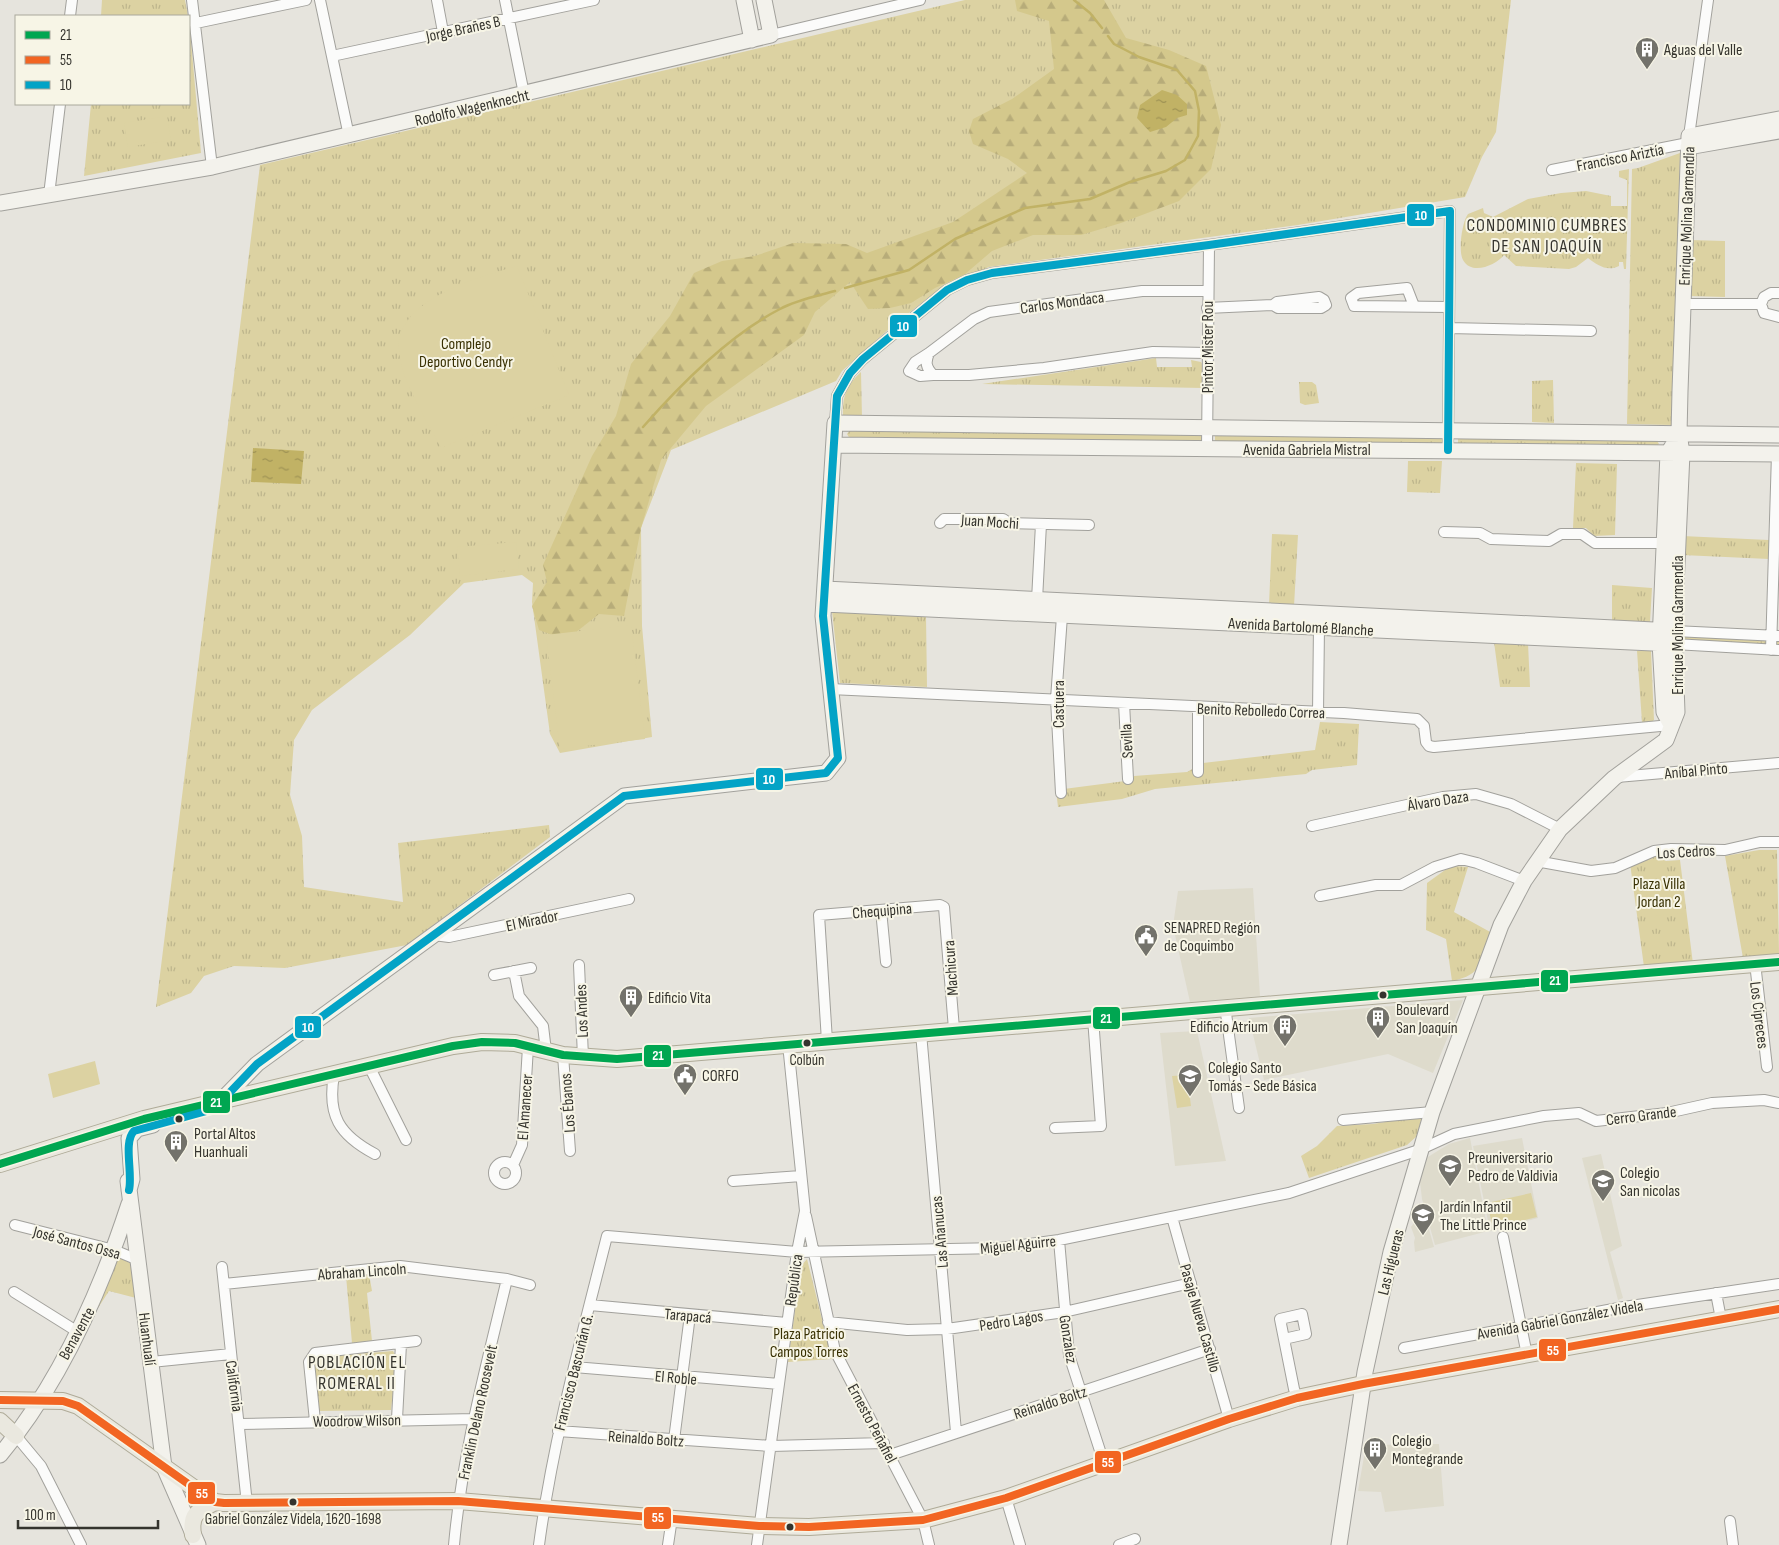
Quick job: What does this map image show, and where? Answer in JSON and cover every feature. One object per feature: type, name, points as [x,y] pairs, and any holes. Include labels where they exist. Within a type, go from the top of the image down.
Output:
[{"type":"main road","points":[[744,0],[752,40]]},
{"type":"main road","points":[[764,0],[771,35]]},
{"type":"main road","name":"Rodolfo Wagenknecht","points":[[0,203],[21,201],[212,167],[771,35]]},
{"type":"main road","points":[[1688,142],[1779,119]]},
{"type":"main road","points":[[1688,142],[1779,131]]},
{"type":"main road","name":"Enrique Molina Garmendia","points":[[1476,988],[1501,925],[1536,861],[1560,829],[1614,778],[1666,740],[1677,712],[1667,636],[1675,453],[1680,434],[1688,142]]},
{"type":"main road","name":"Rodolfo Wagenknecht","points":[[0,214],[21,201]]},
{"type":"main road","points":[[221,1102],[258,1064],[624,796],[826,773],[838,758],[830,689],[824,596],[835,423]]},
{"type":"main road","name":"Avenida Gabriela Mistral","points":[[835,423],[1559,434],[1668,432],[1680,434],[1779,436]]},
{"type":"main road","name":"Avenida Gabriela Mistral","points":[[834,445],[1778,454]]},
{"type":"main road","name":"Avenida Bartolomé Blanche","points":[[824,596],[1037,600],[1301,611],[1524,630]]},
{"type":"main road","name":"Avenida Bartolomé Blanche","points":[[824,596],[1062,616],[1319,626],[1524,630],[1667,636]]},
{"type":"main road","points":[[0,1164],[221,1102],[453,1046],[482,1042],[515,1043],[563,1055],[617,1059],[1224,1006],[1476,988],[1779,962]]},
{"type":"main road","name":"Las Higueras","points":[[1338,1545],[1363,1384],[1391,1252],[1419,1150],[1476,988]]},
{"type":"main road","name":"Huanhualí","points":[[130,1128],[130,1195],[164,1467],[195,1540]]},
{"type":"main road","name":"Benavente","points":[[0,1455],[16,1436],[39,1400],[95,1299],[114,1250],[130,1195]]},
{"type":"main road","name":"Avenida Gabriel González Videla","points":[[215,1502],[247,1504],[458,1501],[758,1526],[809,1527],[923,1520],[1006,1498],[1229,1418],[1297,1398],[1363,1384],[1779,1309]]},
{"type":"main road","points":[[0,1400],[62,1401],[78,1406],[215,1502],[196,1513],[191,1521],[195,1540]]},
{"type":"main road","points":[[0,1421],[16,1436]]},
{"type":"street","points":[[70,15],[72,0]]},
{"type":"street","points":[[192,0],[212,167]]},
{"type":"street","points":[[196,23],[306,0]]},
{"type":"street","points":[[320,0],[349,136]]},
{"type":"street","points":[[437,0],[443,32]]},
{"type":"street","points":[[505,0],[524,94]]},
{"type":"street","name":"Jorge Brañes B","points":[[332,56],[594,0]]},
{"type":"street","name":"Rodolfo Wagenknecht","points":[[771,35],[920,0]]},
{"type":"street","name":"Enrique Molina Garmendia","points":[[1688,142],[1708,0]]},
{"type":"street","points":[[49,195],[60,105]]},
{"type":"street","name":"Francisco Ariztía","points":[[1552,170],[1688,142]]},
{"type":"street","points":[[835,423],[837,396],[850,373],[930,304],[948,290],[967,280],[992,273],[1209,246],[1450,211],[1448,450]]},
{"type":"street","name":"Pintor Mister Rou","points":[[1207,449],[1209,246]]},
{"type":"street","points":[[1414,306],[1407,288],[1358,293],[1351,298],[1354,306],[1414,306],[1449,306]]},
{"type":"street","name":"Carlos Mondaca","points":[[1207,353],[1153,352],[1044,368],[968,375],[920,376],[909,371],[915,362],[974,319],[989,312],[1142,291],[1208,291]]},
{"type":"street","points":[[1779,293],[1771,293],[1764,297],[1761,304],[1764,313],[1779,317]]},
{"type":"street","points":[[1683,304],[1761,304]]},
{"type":"street","points":[[1208,308],[1273,305]]},
{"type":"street","points":[[1449,328],[1591,331]]},
{"type":"street","points":[[929,353],[926,361],[928,369],[933,375]]},
{"type":"street","points":[[1775,650],[1778,454]]},
{"type":"street","name":"Juan Mochi","points":[[940,523],[944,518],[1003,519],[1009,523],[1089,524]]},
{"type":"street","name":"Juan Mochi","points":[[1037,600],[1041,524]]},
{"type":"street","points":[[1444,532],[1480,533],[1491,539],[1550,541],[1556,535],[1582,534],[1595,543],[1671,543]]},
{"type":"street","name":"Castuera","points":[[1061,793],[1056,699],[1062,616]]},
{"type":"street","points":[[1318,712],[1319,626]]},
{"type":"street","name":"Avenida Bartolomé Blanche","points":[[1667,636],[1775,635]]},
{"type":"street","name":"Avenida Bartolomé Blanche","points":[[1667,636],[1775,650]]},
{"type":"street","name":"Benito Rebolledo Correa","points":[[830,689],[1056,699],[1198,708],[1318,712],[1417,719],[1424,726],[1426,742],[1429,746],[1434,747],[1671,725]]},
{"type":"street","name":"Sevilla","points":[[1124,703],[1128,779]]},
{"type":"street","points":[[1198,708],[1198,772]]},
{"type":"street","name":"Aníbal Pinto","points":[[1614,778],[1779,763]]},
{"type":"street","name":"Álvaro Daza","points":[[1312,826],[1443,797],[1476,794],[1511,804],[1560,829]]},
{"type":"street","name":"Los Cedros","points":[[1536,861],[1591,871],[1615,868],[1654,851],[1671,849],[1725,850],[1760,842],[1779,842]]},
{"type":"street","points":[[1320,896],[1376,885],[1401,885],[1435,867],[1461,859],[1477,862],[1524,881]]},
{"type":"street","name":"El Mirador","points":[[434,935],[449,937],[629,899]]},
{"type":"street","name":"Chequipina","points":[[827,1041],[819,915],[940,905],[944,907]]},
{"type":"street","name":"Machicura","points":[[944,907],[954,1029]]},
{"type":"street","points":[[881,910],[886,962]]},
{"type":"street","name":"Los Cipreces","points":[[1755,963],[1766,1067]]},
{"type":"street","name":"Los Andes","points":[[579,965],[582,1057]]},
{"type":"street","points":[[494,975],[531,968]]},
{"type":"street","points":[[514,971],[519,996],[543,1026],[546,1051]]},
{"type":"street","points":[[1224,1006],[1238,1108]]},
{"type":"street","points":[[1056,1128],[1102,1126],[1093,1018]]},
{"type":"street","name":"Las Añanucas","points":[[921,1033],[956,1432]]},
{"type":"street","name":"República","points":[[757,1545],[758,1526],[771,1446],[797,1252],[805,1211],[788,1044]]},
{"type":"street","name":"El Amanecer","points":[[513,1165],[522,1145],[528,1047]]},
{"type":"street","name":"Los Ébanos","points":[[563,1055],[570,1152]]},
{"type":"street","points":[[369,1066],[406,1140]]},
{"type":"street","points":[[334,1074],[332,1110],[336,1119],[344,1131],[364,1149],[374,1154]]},
{"type":"street","name":"Cerro Grande","points":[[1419,1150],[1454,1134],[1559,1113],[1579,1113],[1596,1121],[1667,1113],[1712,1103],[1764,1100],[1779,1103]]},
{"type":"street","points":[[1343,1120],[1432,1112]]},
{"type":"street","name":"Miguel Aguirre","points":[[607,1236],[797,1252],[940,1251],[1000,1248],[1059,1240],[1295,1192],[1419,1150]]},
{"type":"street","points":[[733,1181],[800,1176]]},
{"type":"street","name":"Ernesto Peñafiel","points":[[805,1211],[835,1351],[923,1520],[929,1545]]},
{"type":"street","name":"Pasaje Nueva Castillo","points":[[1172,1217],[1229,1418]]},
{"type":"street","name":"José Santos Ossa","points":[[15,1225],[114,1250],[138,1260]]},
{"type":"street","name":"Francisco Bascuñán G.","points":[[539,1545],[558,1431],[607,1236]]},
{"type":"street","points":[[1503,1237],[1527,1355]]},
{"type":"street","name":"Gonzalez","points":[[1059,1240],[1068,1355],[1104,1463]]},
{"type":"street","name":"Abraham Lincoln","points":[[224,1284],[400,1266],[507,1279],[530,1285]]},
{"type":"street","name":"California","points":[[222,1268],[247,1504]]},
{"type":"street","name":"Franklin Delano Roosevelt","points":[[454,1545],[458,1501],[474,1419],[507,1279]]},
{"type":"street","name":"Pedro Lagos","points":[[828,1322],[907,1330],[947,1330],[1064,1312],[1191,1283]]},
{"type":"street","name":"Avenida Gabriel González Videla","points":[[1404,1348],[1624,1307],[1779,1284]]},
{"type":"street","points":[[14,1292],[78,1332]]},
{"type":"street","points":[[1716,1293],[1721,1319]]},
{"type":"street","name":"Tarapacá","points":[[590,1305],[787,1323]]},
{"type":"street","points":[[674,1440],[690,1315]]},
{"type":"street","points":[[1284,1339],[1297,1398]]},
{"type":"street","points":[[315,1421],[309,1362],[315,1353],[416,1341]]},
{"type":"street","points":[[397,1419],[401,1344]]},
{"type":"street","name":"Reinaldo Boltz","points":[[890,1455],[1210,1349]]},
{"type":"street","points":[[150,1362],[231,1354]]},
{"type":"street","name":"El Roble","points":[[574,1367],[682,1378],[779,1384]]},
{"type":"street","name":"Woodrow Wilson","points":[[240,1424],[397,1419],[474,1419]]},
{"type":"street","name":"Reinaldo Boltz","points":[[558,1431],[771,1446],[884,1443]]},
{"type":"street","points":[[16,1436],[41,1466],[81,1545]]},
{"type":"street","points":[[1006,1498],[1020,1545]]},
{"type":"street","points":[[668,1545],[672,1518]]},
{"type":"street","points":[[1730,1521],[1733,1545]]},
{"type":"street","points":[[1119,1545],[1135,1539]]},
{"type":"shaded area","points":[[1253,888],[1260,996],[1190,1002],[1173,926],[1178,891]]},
{"type":"shaded area","points":[[1463,1000],[1433,1073],[1388,1054],[1264,1080],[1249,1018]]},
{"type":"shaded area","name":"Colegio Santo Tomás - Sede Básica","points":[[1197,1031],[1226,1161],[1175,1166],[1160,1033]]},
{"type":"shaded area","name":"Preuniversitario Pedro de Valdivia","points":[[1470,1138],[1488,1231],[1435,1245],[1422,1199],[1419,1174],[1423,1160],[1449,1144]]},
{"type":"shaded area","points":[[1522,1138],[1538,1218],[1490,1231],[1473,1146]]},
{"type":"shaded area","name":"Colegio San nicolas","points":[[1601,1154],[1622,1246],[1610,1252],[1623,1298],[1618,1300],[1582,1158]]},
{"type":"shaded area","points":[[1426,1219],[1434,1247],[1415,1252],[1415,1238],[1411,1227],[1414,1223]]},
{"type":"shaded area","name":"Colegio Montegrande","points":[[1439,1444],[1444,1506],[1385,1512],[1381,1492],[1358,1491],[1366,1445]]},
{"type":"green space","points":[[102,0],[185,0],[188,15],[101,15]]},
{"type":"green space","name":"Complejo Deportivo Cendyr","points":[[965,0],[1511,0],[1496,132],[1482,157],[1465,197],[1298,225],[989,267],[938,290],[891,327],[842,371],[836,381],[671,450],[641,528],[642,626],[652,737],[560,753],[550,734],[532,602],[533,583],[522,575],[464,583],[410,635],[312,710],[294,740],[290,795],[302,836],[304,887],[403,902],[398,843],[549,825],[550,837],[407,945],[285,968],[234,966],[204,976],[191,993],[156,1007],[260,165]]},
{"type":"green space","points":[[1015,0],[1104,0],[1126,38],[1169,50],[1206,66],[1221,125],[1211,169],[1179,201],[1121,223],[1081,235],[1033,235],[992,251],[964,275],[935,288],[911,303],[890,308],[868,309],[850,282],[815,312],[804,335],[706,406],[661,460],[641,528],[624,616],[599,614],[566,640],[539,630],[532,606],[547,582],[543,565],[592,456],[616,416],[631,364],[670,316],[694,273],[722,261],[755,256],[793,243],[846,244],[867,253],[953,222],[1027,173],[1008,159],[973,144],[969,131],[973,119],[1012,99],[1054,69],[1049,21],[1017,11]]},
{"type":"green space","points":[[190,30],[201,153],[84,176],[91,105],[190,105]]},
{"type":"green space","points":[[167,116],[171,140],[128,147],[124,123]]},
{"type":"green space","points":[[1680,153],[1674,425],[1627,424],[1632,169]]},
{"type":"green space","points":[[1629,169],[1626,269],[1624,269],[1623,262],[1619,262],[1619,266],[1615,268],[1606,268],[1588,258],[1576,267],[1569,269],[1516,266],[1504,255],[1490,265],[1478,268],[1467,265],[1463,260],[1461,237],[1468,214],[1483,208],[1484,213],[1493,217],[1528,199],[1586,191],[1611,196],[1611,206],[1627,206],[1627,180],[1619,177],[1619,171]]},
{"type":"green space","points":[[1690,240],[1725,241],[1725,297],[1689,296]]},
{"type":"green space","points":[[517,266],[569,395],[441,448],[415,400],[404,374],[399,349],[402,332],[411,316],[425,304],[443,293],[463,284]]},
{"type":"green space","points":[[1156,358],[1157,367],[1192,367],[1191,360],[1201,362],[1203,366],[1203,388],[982,384]]},
{"type":"green space","points":[[861,372],[862,418],[846,418],[843,415],[843,402],[846,391]]},
{"type":"green space","points":[[1553,380],[1554,423],[1532,422],[1532,381]]},
{"type":"green space","points":[[1299,382],[1312,382],[1316,385],[1319,403],[1305,405],[1300,403]]},
{"type":"green space","points":[[850,430],[1201,434],[1201,443],[850,439],[847,434]]},
{"type":"green space","points":[[1215,436],[1442,437],[1442,446],[1215,444]]},
{"type":"green space","points":[[1458,436],[1656,439],[1659,444],[1655,448],[1458,445]]},
{"type":"green space","points":[[1408,461],[1442,461],[1440,493],[1407,492]]},
{"type":"green space","points":[[1576,463],[1617,464],[1615,535],[1594,536],[1586,528],[1573,528]]},
{"type":"green space","points":[[1272,534],[1298,535],[1294,606],[1269,605]]},
{"type":"green space","points":[[1682,536],[1769,540],[1769,559],[1682,555]]},
{"type":"green space","points":[[516,542],[519,569],[460,576],[457,547]]},
{"type":"green space","points":[[1612,585],[1652,588],[1650,622],[1612,621]]},
{"type":"green space","points":[[832,611],[926,616],[927,687],[840,683]]},
{"type":"green space","points":[[631,625],[645,739],[560,749],[546,635]]},
{"type":"green space","points":[[1682,636],[1779,640],[1779,646],[1682,641]]},
{"type":"green space","points":[[1494,642],[1528,643],[1530,687],[1500,687]]},
{"type":"green space","points":[[1637,651],[1651,651],[1654,720],[1650,723],[1642,722]]},
{"type":"green space","points":[[1320,722],[1359,724],[1357,765],[1312,770],[1306,774],[1155,789],[1122,799],[1058,807],[1056,790],[1133,780],[1134,776],[1187,772],[1203,763],[1315,750]]},
{"type":"green space","points":[[1759,850],[1777,850],[1779,954],[1743,958],[1725,856]]},
{"type":"green space","name":"Plaza Villa Jordan 2","points":[[1649,854],[1666,861],[1680,860],[1693,964],[1644,967],[1630,863]]},
{"type":"green space","points":[[1454,866],[1468,867],[1454,912],[1492,933],[1480,965],[1476,970],[1470,975],[1452,981],[1446,939],[1426,930],[1427,883]]},
{"type":"green space","points":[[1682,885],[1685,913],[1642,917],[1637,892]]},
{"type":"green space","points":[[95,1061],[100,1084],[53,1098],[48,1074]]},
{"type":"green space","points":[[1187,1075],[1191,1106],[1177,1108],[1172,1076]]},
{"type":"green space","points":[[1422,1116],[1417,1136],[1407,1145],[1309,1178],[1301,1156],[1317,1146],[1337,1126],[1373,1124]]},
{"type":"green space","points":[[1531,1193],[1537,1217],[1493,1228],[1487,1203]]},
{"type":"green space","points":[[117,1255],[133,1265],[136,1298],[109,1291],[98,1308],[94,1302]]},
{"type":"green space","name":"Plaza Patricio Campos Torres","points":[[807,1259],[832,1359],[788,1362],[801,1266]]},
{"type":"green space","points":[[369,1274],[372,1291],[367,1293],[372,1341],[352,1343],[346,1276]]},
{"type":"green space","points":[[393,1351],[397,1358],[391,1410],[319,1411],[314,1364],[321,1357]]},
{"type":"water","points":[[1162,90],[1177,95],[1187,104],[1187,115],[1177,118],[1166,127],[1150,132],[1137,118],[1140,105]]},
{"type":"water","points":[[253,448],[304,451],[301,484],[251,482]]},
{"type":"waterway","points":[[1074,0],[1090,13],[1102,28]]},
{"type":"waterway","points":[[845,288],[909,270],[955,239],[1025,208],[1090,199],[1130,182],[1166,171],[1185,160],[1198,136],[1199,111],[1195,91],[1177,70],[1139,57],[1114,44],[1108,36]]},
{"type":"waterway","points":[[643,427],[689,378],[743,332],[786,306],[807,298],[835,291]]},
{"type":"transit line","name":"10","points":[[129,1190],[129,1143],[134,1131],[214,1109],[257,1064],[624,796],[826,773],[838,758],[823,616],[837,396],[850,373],[863,359],[947,290],[967,280],[992,273],[1450,211],[1448,450]]},
{"type":"transit line","name":"21","points":[[0,1164],[144,1119],[453,1046],[482,1042],[515,1043],[563,1055],[617,1059],[1779,962]]},
{"type":"transit line","name":"55","points":[[0,1400],[63,1401],[78,1406],[215,1502],[458,1501],[759,1526],[809,1527],[923,1520],[1006,1498],[1229,1419],[1297,1398],[1363,1384],[1779,1309]]},
{"type":"place","name":"Aguas del Valle","points":[[1647,70]]},
{"type":"place","name":"SENAPRED Región de Coquimbo","points":[[1146,957]]},
{"type":"place","name":"Edificio Vita","points":[[631,1018]]},
{"type":"place","name":"Boulevard San Joaquín","points":[[1378,1039]]},
{"type":"place","name":"Colbún","points":[[807,1043]]},
{"type":"place","name":"Edificio Atrium","points":[[1285,1047]]},
{"type":"place","name":"CORFO","points":[[685,1096]]},
{"type":"place","name":"Colegio Santo Tomás - Sede Básica","points":[[1190,1097]]},
{"type":"place","name":"Portal Altos Huanhuali","points":[[176,1163]]},
{"type":"place","name":"Preuniversitario Pedro de Valdivia","points":[[1450,1187]]},
{"type":"place","name":"Colegio San nicolas","points":[[1603,1202]]},
{"type":"place","name":"Jardín Infantil The Little Prince","points":[[1423,1236]]},
{"type":"place","name":"Colegio Montegrande","points":[[1375,1470]]},
{"type":"place","name":"Gabriel González Videla, 1620-1698","points":[[293,1502]]},
{"type":"district","name":"CONDOMINIO CUMBRES DE SAN JOAQUÍN","points":[[1547,235]]},
{"type":"district","name":"POBLACIÓN EL ROMERAL II","points":[[357,1372]]}]
